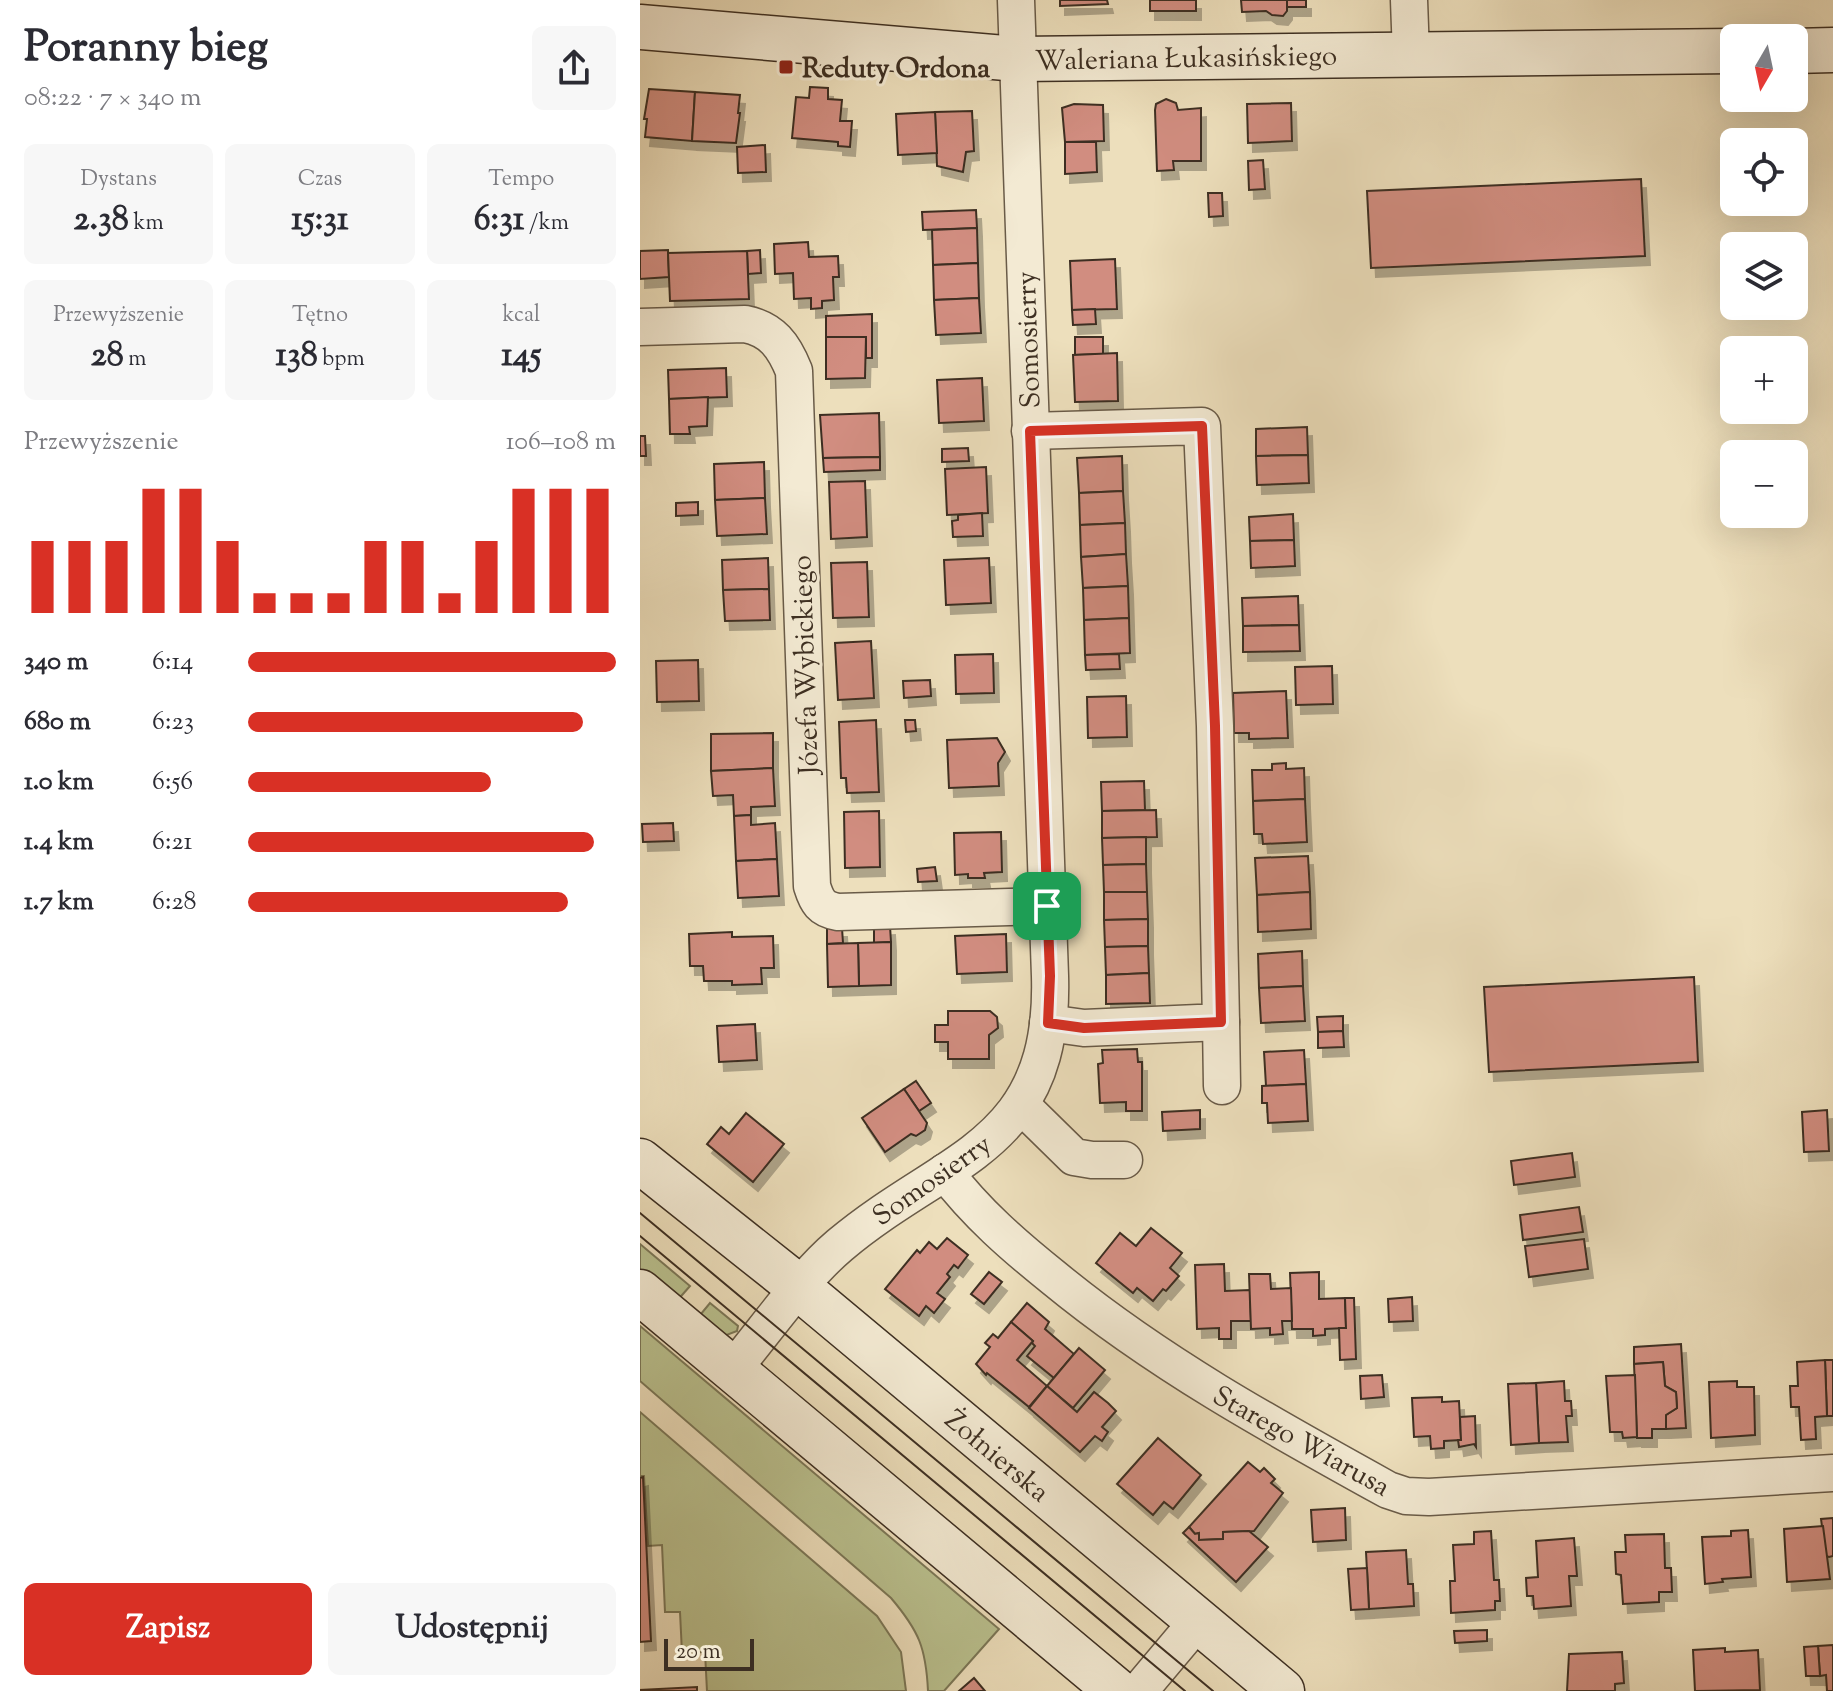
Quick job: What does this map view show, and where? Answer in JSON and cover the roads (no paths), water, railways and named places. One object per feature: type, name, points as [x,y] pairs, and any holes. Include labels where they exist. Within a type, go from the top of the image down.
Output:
[{"type":"street","name":"Somosierry","points":[[800,1289],[826,1257],[843,1243],[985,1144],[1021,1105],[1036,1076],[1048,1023],[1051,999],[1016,0]]},
{"type":"street","points":[[1409,0],[1411,55]]},
{"type":"street","name":"Waleriana Łukasińskiego","points":[[640,27],[1018,59],[1720,51]]},
{"type":"street","points":[[1808,51],[1833,50]]},
{"type":"street","name":"Józefa Wybickiego","points":[[640,327],[755,326],[764,329],[781,345],[794,371],[812,886],[818,902],[822,907],[838,912],[1047,906]]},
{"type":"street","points":[[1030,431],[1202,426],[1215,726],[1222,1086]]},
{"type":"street","points":[[1048,1023],[1084,1028],[1221,1022]]},
{"type":"street","points":[[1021,1105],[1074,1157],[1124,1160]]},
{"type":"street","name":"Żołnierska","points":[[640,1161],[800,1289],[1282,1691]]},
{"type":"street","name":"Starego Wiarusa","points":[[945,1172],[966,1200],[1007,1238],[1126,1335],[1179,1371],[1388,1490],[1406,1496],[1429,1497],[1833,1473]]},
{"type":"street","points":[[733,1369],[800,1289]]},
{"type":"street","points":[[640,1292],[1117,1691]]},
{"type":"street","points":[[1139,1691],[1197,1622]]},
{"type":"tram line","points":[[640,1213],[1213,1691]]},
{"type":"tram line","points":[[640,1236],[1185,1691]]},
{"type":"place","name":"Reduty Ordona","points":[[786,67]]}]
